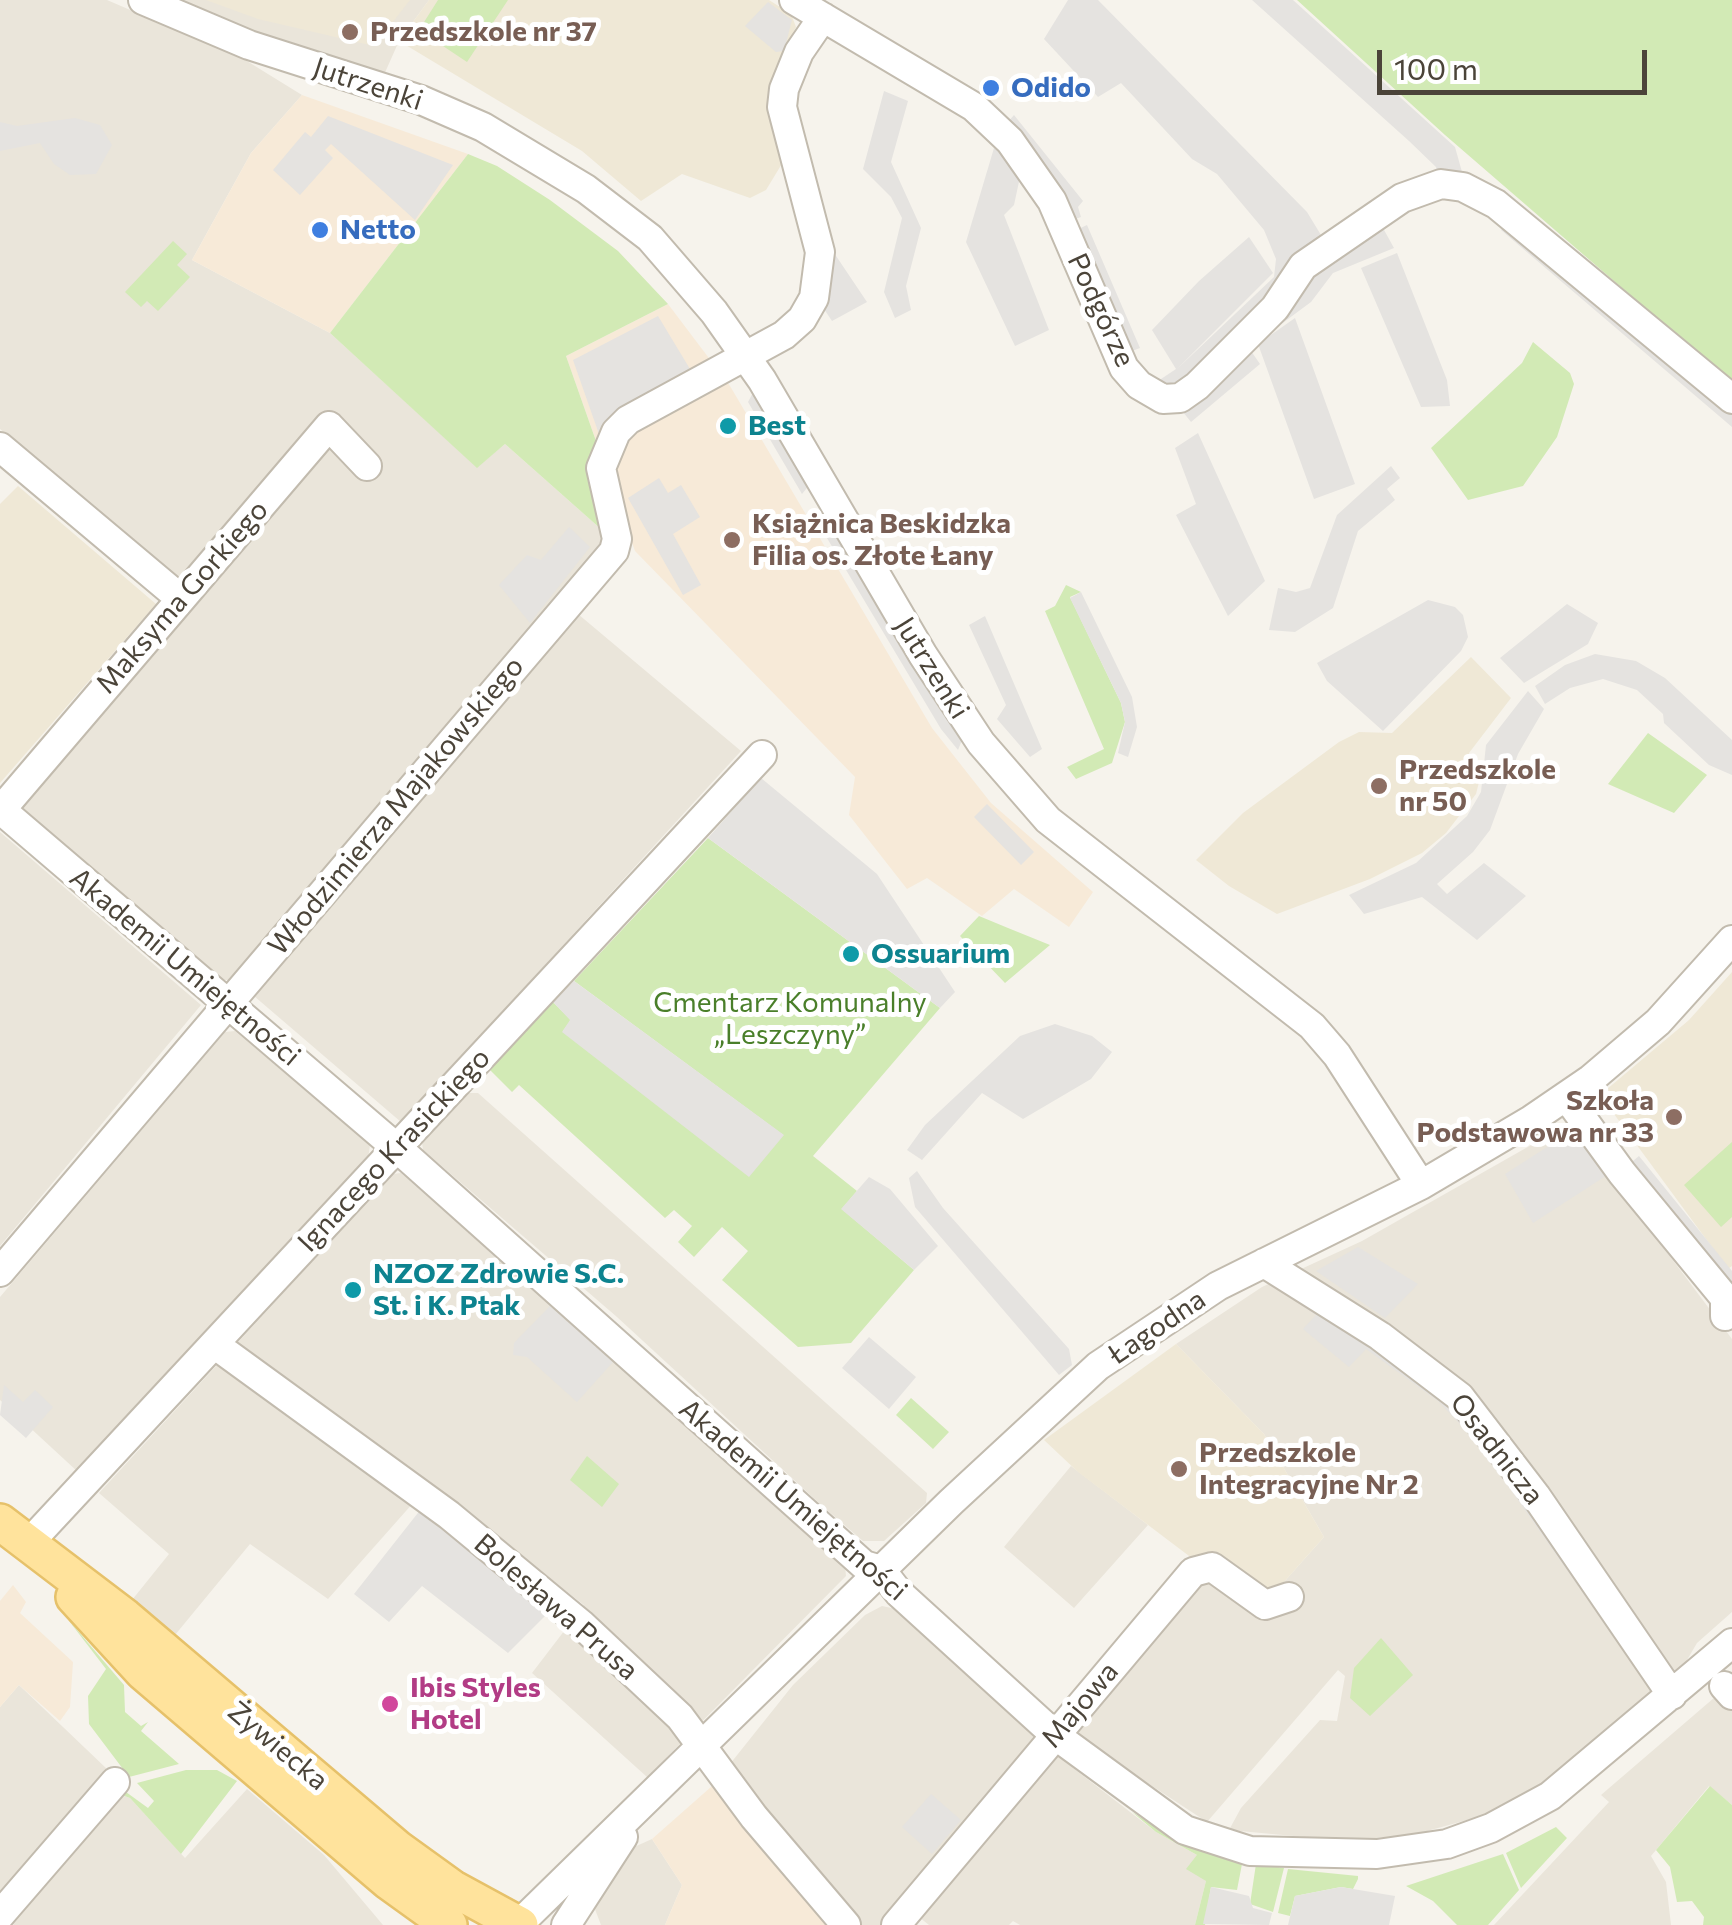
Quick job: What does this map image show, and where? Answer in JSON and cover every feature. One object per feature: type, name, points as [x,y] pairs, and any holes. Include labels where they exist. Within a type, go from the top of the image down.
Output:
[{"type":"main road","name":"Żywiecka","points":[[23,1542],[129,1659],[388,1881],[449,1925]]},
{"type":"main road","name":"Żywiecka","points":[[23,1542],[125,1617],[422,1868],[519,1925]]},
{"type":"main road","points":[[388,1881],[419,1925]]},
{"type":"street","name":"Jutrzenki","points":[[143,0],[249,45],[421,100],[527,150],[650,238],[745,354],[940,685],[990,755],[1072,841],[1312,1026],[1338,1056],[1421,1186]]},
{"type":"street","name":"Podgórze","points":[[794,0],[974,106],[1010,141],[1052,201],[1124,368],[1139,386],[1163,399],[1180,398],[1197,386],[1275,308],[1304,266],[1402,198],[1434,184],[1463,187],[1496,204],[1732,399]]},
{"type":"street","points":[[745,354],[784,335],[802,319],[814,298],[819,242],[782,107],[784,88],[799,52],[824,17]]},
{"type":"street","name":"Włodzimierza Majakowskiego","points":[[0,1272],[614,551],[617,539],[601,468],[616,432],[628,420],[745,354]]},
{"type":"street","name":"Maksyma Gorkiego","points":[[0,810],[329,426],[367,466]]},
{"type":"street","points":[[0,447],[181,599]]},
{"type":"street","name":"Ignacego Krasickiego","points":[[23,1542],[214,1344],[762,754]]},
{"type":"street","name":"Akademii Umiejętności","points":[[0,810],[397,1148],[856,1558],[881,1570],[899,1593],[1055,1735],[1166,1819],[1207,1839],[1250,1851],[1408,1853],[1490,1828],[1550,1796],[1732,1643]]},
{"type":"street","name":"Łagodna","points":[[519,1925],[881,1570],[1098,1366],[1189,1303],[1421,1186],[1566,1096],[1658,1022],[1732,940]]},
{"type":"street","points":[[1566,1096],[1622,1173],[1726,1298],[1726,1316]]},
{"type":"street","name":"Osadnicza","points":[[1264,1263],[1380,1336],[1460,1397],[1536,1496],[1672,1695]]},
{"type":"street","name":"Bolesława Prusa","points":[[214,1344],[449,1515],[553,1598],[680,1717],[754,1817],[846,1925]]},
{"type":"street","name":"Majowa","points":[[896,1925],[1200,1567],[1212,1567],[1265,1606],[1289,1597]]},
{"type":"street","points":[[0,1915],[116,1782]]},
{"type":"street","name":"Łagodna","points":[[566,1925],[646,1802]]},
{"type":"shaded area","points":[[0,0],[107,0],[242,58],[302,95],[251,153],[192,260],[330,333],[477,467],[505,444],[602,530],[602,544],[230,980],[220,980],[20,808],[200,597],[0,429]]},
{"type":"shaded area","points":[[144,0],[429,0],[399,41],[379,86]]},
{"type":"shaded area","name":"Przedszkole nr 37","points":[[206,0],[410,0],[374,46],[258,19]]},
{"type":"shaded area","points":[[429,0],[769,0],[791,14],[796,27],[772,78],[769,97],[783,162],[766,190],[750,198],[682,174],[641,201],[582,151],[399,41]]},
{"type":"shaded area","points":[[1068,0],[1098,0],[1307,212],[1324,240],[1373,210],[1394,248],[1333,273],[1311,302],[1257,342],[1251,351],[1260,364],[1191,422],[1158,381],[1176,369],[1152,330],[1249,237],[1273,273],[1177,369],[1274,277],[1276,259],[1264,230],[1217,174],[1192,159],[1121,83],[1098,97],[1044,39]]},
{"type":"shaded area","points":[[1252,0],[1293,0],[1455,147],[1462,172],[1460,186],[1441,184],[1436,167]]},
{"type":"shaded area","points":[[768,2],[792,20],[784,51],[776,52],[745,26]]},
{"type":"shaded area","points":[[884,91],[908,101],[891,162],[921,228],[906,286],[911,310],[895,318],[884,292],[902,218],[891,197],[863,169]]},
{"type":"shaded area","points":[[302,95],[468,154],[330,333],[192,260],[251,153]]},
{"type":"shaded area","points":[[1014,115],[1083,201],[1078,207],[1081,217],[1070,221],[1006,124]]},
{"type":"shaded area","points":[[328,116],[453,165],[415,220],[331,144],[325,150],[333,158],[300,195],[273,170],[305,132],[311,137]]},
{"type":"shaded area","points":[[75,118],[100,125],[112,145],[96,174],[70,175],[54,164],[40,143],[0,151],[0,122],[17,126]]},
{"type":"shaded area","points":[[994,148],[1009,155],[1020,177],[1014,205],[1004,215],[1049,330],[1015,346],[966,242]]},
{"type":"shaded area","points":[[1509,221],[1732,406],[1732,427],[1501,230]]},
{"type":"shaded area","points":[[1087,225],[1140,348],[1124,354],[1072,232]]},
{"type":"shaded area","points":[[826,241],[867,302],[832,321],[818,300]]},
{"type":"shaded area","points":[[1397,253],[1447,380],[1450,406],[1421,407],[1361,268]]},
{"type":"shaded area","points":[[668,304],[730,386],[932,728],[991,803],[1093,892],[1069,927],[1014,889],[982,916],[927,878],[907,889],[849,815],[855,777],[635,551],[566,356]]},
{"type":"shaded area","points":[[658,316],[693,374],[600,437],[573,360]]},
{"type":"shaded area","points":[[1295,318],[1355,484],[1314,499],[1258,344]]},
{"type":"shaded area","points":[[756,387],[811,483],[802,494],[748,402]]},
{"type":"shaded area","points":[[1198,433],[1265,581],[1228,616],[1176,515],[1196,504],[1175,448]]},
{"type":"shaded area","points":[[1391,466],[1400,478],[1387,489],[1395,500],[1358,531],[1333,608],[1295,632],[1269,630],[1278,588],[1296,592],[1310,588],[1337,515]]},
{"type":"shaded area","points":[[659,478],[668,493],[681,485],[700,517],[673,534],[701,585],[683,595],[628,498]]},
{"type":"shaded area","points":[[18,486],[156,604],[0,783],[0,504]]},
{"type":"shaded area","points":[[825,507],[964,735],[958,750],[941,729],[818,523]]},
{"type":"shaded area","points":[[569,527],[590,547],[530,623],[499,585],[527,555],[541,560]]},
{"type":"shaded area","points":[[1081,592],[1132,697],[1137,727],[1128,757],[1118,753],[1125,722],[1121,703],[1070,598]]},
{"type":"shaded area","points":[[1428,600],[1455,607],[1463,615],[1468,637],[1461,651],[1383,731],[1327,681],[1317,663]]},
{"type":"shaded area","points":[[1567,604],[1598,623],[1588,644],[1524,683],[1500,658]]},
{"type":"shaded area","points":[[578,614],[741,751],[401,1122],[254,996]]},
{"type":"shaded area","points":[[985,616],[1042,749],[1030,757],[997,719],[1006,705],[969,625]]},
{"type":"shaded area","points":[[1595,654],[1636,661],[1665,678],[1732,740],[1732,775],[1709,765],[1664,723],[1663,714],[1637,690],[1603,679],[1570,688],[1545,704],[1535,686],[1565,665]]},
{"type":"shaded area","name":"Przedszkole nr 50","points":[[1471,657],[1511,698],[1469,753],[1480,778],[1476,794],[1446,833],[1422,853],[1370,879],[1277,914],[1229,886],[1196,860],[1243,813],[1339,742],[1359,732],[1392,733]]},
{"type":"shaded area","points":[[1528,691],[1544,709],[1518,754],[1490,830],[1473,852],[1437,884],[1447,894],[1484,863],[1526,896],[1477,940],[1422,897],[1364,914],[1349,895],[1416,863],[1467,816],[1481,792],[1486,745]]},
{"type":"shaded area","points":[[761,778],[877,874],[955,992],[940,1008],[708,838]]},
{"type":"shaded area","points":[[987,804],[1034,852],[1021,865],[974,817]]},
{"type":"shaded area","points":[[0,832],[201,1005],[0,1246]]},
{"type":"shaded area","name":"Szkoła Podstawowa nr 33","points":[[1732,972],[1732,1266],[1728,1269],[1600,1095],[1689,1020]]},
{"type":"shaded area","points":[[574,981],[784,1135],[749,1177],[562,1032],[570,1020],[553,1002]]},
{"type":"shaded area","points":[[1055,1024],[1092,1036],[1112,1052],[1091,1079],[1023,1119],[982,1093],[922,1160],[907,1150],[925,1125],[1020,1036]]},
{"type":"shaded area","points":[[235,1031],[370,1145],[368,1159],[78,1472],[0,1400],[0,1297],[225,1032]]},
{"type":"shaded area","points":[[466,1093],[478,1093],[927,1493],[926,1503],[884,1541],[863,1541],[820,1504],[617,1317],[423,1150],[422,1142]]},
{"type":"shaded area","points":[[1594,1117],[1628,1165],[1639,1156],[1732,1271],[1732,1325],[1615,1170],[1533,1223],[1505,1174]]},
{"type":"shaded area","points":[[1570,1123],[1732,1339],[1732,1612],[1697,1643],[1677,1677],[1560,1773],[1489,1814],[1416,1834],[1348,1841],[1229,1830],[1241,1808],[1320,1720],[1337,1721],[1345,1676],[1338,1670],[1207,1822],[1091,1746],[1075,1730],[1209,1576],[1259,1610],[1324,1537],[1264,1434],[1176,1344],[1262,1287],[1362,1241]]},
{"type":"shaded area","points":[[917,1171],[943,1208],[1069,1349],[1072,1365],[1059,1375],[915,1207],[909,1178]]},
{"type":"shaded area","points":[[401,1173],[845,1566],[846,1576],[647,1777],[532,1673],[584,1605],[429,1485],[328,1599],[250,1544],[175,1635],[132,1600],[169,1554],[99,1493],[393,1174]]},
{"type":"shaded area","points":[[869,1177],[890,1189],[938,1246],[914,1270],[841,1209]]},
{"type":"shaded area","points":[[1358,1247],[1418,1284],[1385,1318],[1316,1271]]},
{"type":"shaded area","points":[[1286,1282],[1456,1399],[1657,1680],[1649,1687],[1478,1443],[1438,1401],[1366,1349],[1349,1367],[1303,1329],[1316,1315],[1273,1286]]},
{"type":"shaded area","points":[[550,1306],[613,1362],[577,1402],[527,1357],[513,1355],[514,1343]]},
{"type":"shaded area","points":[[869,1337],[916,1377],[889,1409],[842,1368]]},
{"type":"shaded area","name":"Przedszkole Integracyjne Nr 2","points":[[1176,1344],[1264,1434],[1324,1537],[1268,1600],[1197,1562],[1078,1472],[1044,1440]]},
{"type":"shaded area","points":[[4,1385],[23,1402],[35,1390],[53,1407],[26,1438],[0,1415]]},
{"type":"shaded area","points":[[1071,1466],[1148,1525],[1074,1608],[1004,1547]]},
{"type":"shaded area","points":[[421,1509],[548,1613],[508,1653],[422,1586],[389,1622],[354,1594]]},
{"type":"shaded area","points":[[13,1585],[26,1602],[20,1613],[73,1662],[70,1707],[60,1721],[19,1685],[0,1707],[0,1601]]},
{"type":"shaded area","points":[[882,1606],[896,1609],[1031,1730],[1034,1739],[886,1925],[855,1925],[726,1769],[793,1685],[865,1615]]},
{"type":"shaded area","points":[[19,1685],[107,1769],[104,1783],[0,1905],[0,1707]]},
{"type":"shaded area","points":[[1722,1691],[1732,1703],[1732,1805],[1709,1786],[1651,1856],[1666,1882],[1671,1925],[1494,1925],[1609,1802],[1601,1795]]},
{"type":"shaded area","points":[[1055,1754],[1156,1832],[1197,1855],[1206,1881],[1195,1925],[1020,1925],[1013,1921],[1009,1925],[929,1925],[919,1917]]},
{"type":"shaded area","points":[[720,1779],[840,1925],[665,1925],[682,1885],[652,1839]]},
{"type":"shaded area","points":[[247,1789],[324,1855],[383,1925],[14,1925],[7,1920],[116,1793],[130,1798],[185,1858]]},
{"type":"shaded area","points":[[931,1794],[961,1820],[932,1854],[902,1827]]},
{"type":"shaded area","points":[[652,1839],[682,1885],[665,1925],[601,1925],[593,1904],[632,1848]]},
{"type":"shaded area","points":[[1211,1887],[1249,1896],[1253,1908],[1272,1913],[1269,1925],[1203,1924]]},
{"type":"shaded area","points":[[1341,1887],[1395,1896],[1389,1925],[1288,1925],[1295,1896]]},
{"type":"green space","points":[[438,0],[508,0],[467,62],[419,30]]},
{"type":"green space","points":[[1297,0],[1732,0],[1732,383],[1445,135]]},
{"type":"green space","points":[[468,154],[497,166],[550,200],[618,251],[668,304],[566,356],[596,441],[588,481],[602,530],[505,444],[477,468],[330,333]]},
{"type":"green space","points":[[173,241],[187,254],[177,265],[190,277],[158,311],[147,301],[141,307],[125,292]]},
{"type":"green space","points":[[1533,342],[1570,373],[1574,384],[1557,437],[1523,486],[1468,500],[1431,448],[1522,363]]},
{"type":"green space","points":[[1066,585],[1081,592],[1070,597],[1121,703],[1125,722],[1112,763],[1076,779],[1067,767],[1104,749],[1045,611],[1055,606]]},
{"type":"green space","points":[[1648,733],[1707,775],[1674,813],[1608,784]]},
{"type":"green space","name":"Cmentarz Komunalny „Leszczyny”","points":[[708,838],[940,1008],[813,1156],[857,1191],[842,1209],[914,1270],[851,1343],[798,1347],[722,1280],[748,1251],[722,1227],[694,1257],[678,1242],[692,1226],[674,1210],[665,1218],[519,1085],[512,1092],[489,1069],[553,1002],[571,1020],[563,1031],[783,1135],[574,981]]},
{"type":"green space","points":[[979,916],[1050,945],[1005,983],[960,936]]},
{"type":"green space","points":[[1732,1142],[1732,1217],[1721,1227],[1684,1185]]},
{"type":"green space","points":[[911,1398],[949,1432],[933,1449],[896,1415]]},
{"type":"green space","points":[[587,1456],[619,1484],[602,1507],[570,1480]]},
{"type":"green space","points":[[66,1617],[124,1685],[125,1712],[141,1726],[148,1722],[141,1731],[179,1764],[129,1777],[89,1724],[88,1696],[106,1669]]},
{"type":"green space","points":[[1381,1638],[1413,1675],[1370,1716],[1350,1698],[1354,1668]]},
{"type":"green space","points":[[186,1770],[217,1770],[237,1781],[181,1854],[130,1798],[116,1793],[126,1792],[148,1808],[154,1801],[137,1783]]},
{"type":"green space","points":[[1710,1786],[1732,1805],[1732,1925],[1703,1925],[1704,1917],[1692,1901],[1677,1902],[1670,1867],[1656,1850]]},
{"type":"green space","points":[[1132,1812],[1182,1844],[1242,1864],[1237,1890],[1211,1887],[1205,1925],[1195,1925],[1206,1881],[1186,1869],[1197,1855],[1156,1832]]},
{"type":"green space","points":[[1556,1827],[1567,1838],[1521,1888],[1506,1853]]},
{"type":"green space","points":[[1503,1854],[1519,1890],[1488,1925],[1457,1925],[1433,1901],[1406,1886]]},
{"type":"green space","points":[[1256,1864],[1284,1868],[1273,1912],[1250,1904]]},
{"type":"green space","points":[[1288,1869],[1358,1879],[1353,1889],[1341,1887],[1295,1896],[1290,1916],[1278,1913]]},
{"type":"place","name":"Przedszkole nr 37","points":[[350,32]]},
{"type":"place","name":"Odido","points":[[991,88]]},
{"type":"place","name":"Netto","points":[[320,230]]},
{"type":"place","name":"Best","points":[[728,426]]},
{"type":"place","name":"Książnica Beskidzka Filia os. Złote Łany","points":[[732,540]]},
{"type":"place","name":"Przedszkole nr 50","points":[[1379,786]]},
{"type":"place","name":"Ossuarium","points":[[851,954]]},
{"type":"place","name":"Szkoła Podstawowa nr 33","points":[[1674,1117]]},
{"type":"place","name":"NZOZ Zdrowie S.C. St. i K. Ptak","points":[[353,1290]]},
{"type":"place","name":"Przedszkole Integracyjne Nr 2","points":[[1179,1469]]},
{"type":"place","name":"Ibis Styles Hotel","points":[[390,1704]]}]
